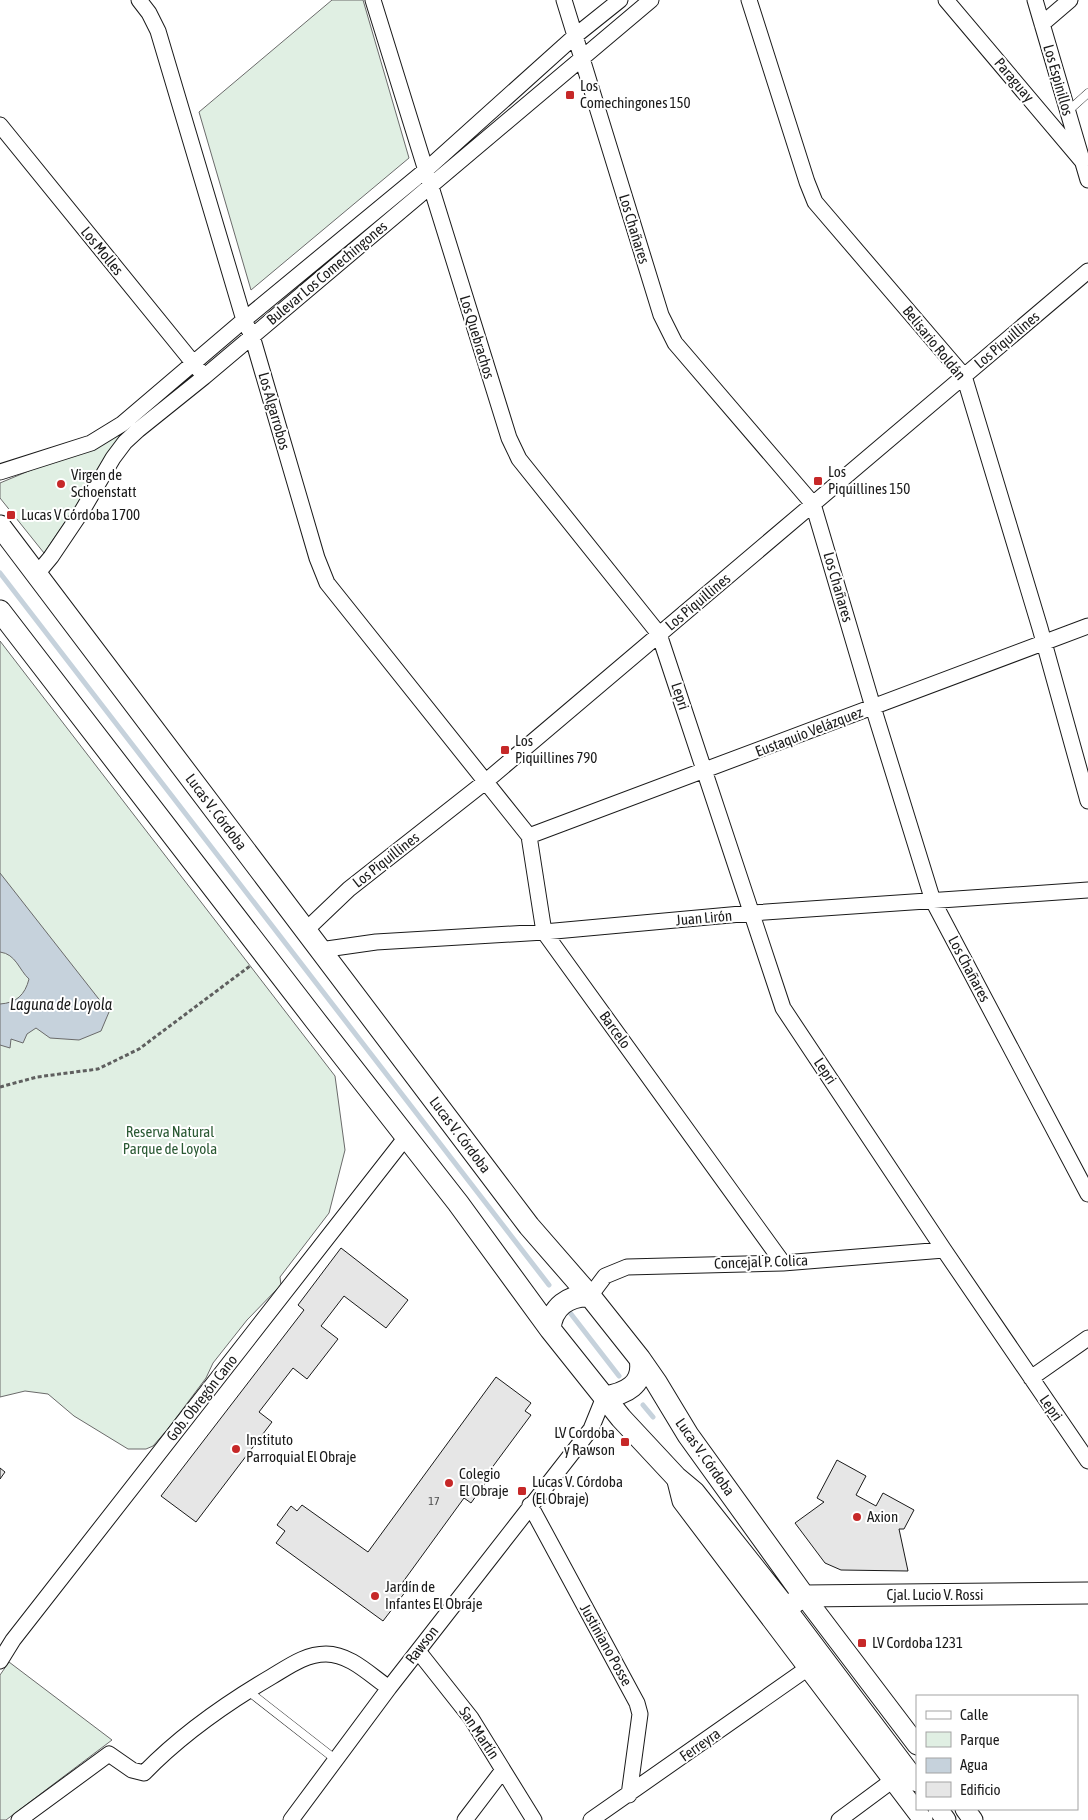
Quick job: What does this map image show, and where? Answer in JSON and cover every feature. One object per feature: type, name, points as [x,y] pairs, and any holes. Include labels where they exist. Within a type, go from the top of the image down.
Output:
[{"type":"main road","name":"Lucas V. Córdoba","points":[[0,526],[529,1226],[590,1296],[640,1359],[688,1435],[804,1596]]},
{"type":"main road","name":"Lucas V. Córdoba","points":[[0,611],[458,1203],[550,1329],[621,1418],[676,1478],[694,1492],[786,1608]]},
{"type":"main road","points":[[550,1329],[551,1321],[558,1307],[571,1298],[590,1296]]},
{"type":"main road","points":[[604,1397],[626,1392],[632,1387],[640,1374],[642,1367],[640,1359]]},
{"type":"main road","name":"Cjal. Lucio V. Rossi","points":[[804,1596],[1088,1593]]},
{"type":"main road","points":[[786,1608],[804,1596]]},
{"type":"street","name":"Los Algarrobos","points":[[139,0],[150,13],[158,31],[244,320],[252,336],[317,558],[327,583],[485,782]]},
{"type":"street","name":"Los Quebrachos","points":[[373,0],[509,438],[519,459],[659,634]]},
{"type":"street","name":"Los Chañares","points":[[564,0],[661,315],[674,342],[813,504],[873,708],[933,901],[1088,1194]]},
{"type":"street","name":"Bulevar Los Comechingones","points":[[0,472],[91,443],[122,424],[244,320],[427,169],[575,36],[620,0]]},
{"type":"street","name":"Bulevar Los Comechingones","points":[[36,575],[82,511],[113,458],[125,442],[582,56],[651,0]]},
{"type":"street","name":"Belisario Roldán","points":[[749,0],[815,202],[964,376],[1044,644],[1088,801]]},
{"type":"street","name":"Paraguay","points":[[946,0],[1085,169]]},
{"type":"street","name":"Los Espinillos","points":[[1035,0],[1085,169]]},
{"type":"street","points":[[1042,24],[1070,0]]},
{"type":"street","name":"Los Molles","points":[[0,125],[204,377]]},
{"type":"street","name":"Los Piquillines","points":[[306,930],[349,890],[485,782],[1088,271]]},
{"type":"street","name":"Eustaquio Velázquez","points":[[529,836],[1088,626]]},
{"type":"street","name":"Lepri","points":[[659,634],[783,1008],[1030,1378],[1088,1461]]},
{"type":"street","points":[[485,782],[529,836]]},
{"type":"street","name":"Barcelo","points":[[529,836],[544,932],[784,1263]]},
{"type":"street","name":"Juan Lirón","points":[[320,950],[376,942],[544,932],[752,913],[1088,890]]},
{"type":"street","name":"Gob. Obregón Cano","points":[[0,1661],[19,1632],[406,1137]]},
{"type":"street","name":"Concejal P. Colica","points":[[590,1296],[605,1276],[627,1267],[784,1263],[944,1250]]},
{"type":"street","points":[[1030,1378],[1088,1338]]},
{"type":"street","name":"Rawson","points":[[291,1820],[388,1688],[591,1429],[604,1397]]},
{"type":"street","name":"Lucas V. Córdoba","points":[[676,1478],[682,1501],[923,1820]]},
{"type":"street","name":"Justiniano Posse","points":[[530,1506],[637,1702],[640,1714],[630,1795]]},
{"type":"street","name":"Lucas V. Córdoba","points":[[804,1596],[916,1744]]},
{"type":"street","name":"Lucas V. Córdoba","points":[[786,1608],[916,1781]]},
{"type":"street","name":"San Martín","points":[[418,1651],[470,1718],[534,1820]]},
{"type":"street","points":[[18,1820],[109,1754],[132,1770],[144,1773],[164,1752],[229,1703],[298,1661],[312,1656],[327,1654],[341,1656],[388,1688]]},
{"type":"street","name":"Ferreyra","points":[[592,1820],[808,1668]]},
{"type":"street","points":[[465,1820],[504,1770]]},
{"type":"street","points":[[839,1820],[893,1780]]},
{"type":"lane","points":[[1067,112],[1088,93]]},
{"type":"lane","points":[[248,1691],[335,1759]]},
{"type":"path","points":[[0,1087],[37,1076],[98,1069],[140,1049],[265,954]]},
{"type":"green space","points":[[332,0],[363,0],[409,158],[251,290],[199,112]]},
{"type":"green space","points":[[191,374],[194,377],[105,457],[76,506],[44,553],[0,498],[0,483],[43,465]]},
{"type":"green space","name":"Reserva Natural Parque de Loyola","points":[[0,641],[335,1076],[345,1150],[329,1213],[280,1277],[281,1285],[247,1320],[213,1363],[206,1378],[167,1430],[153,1446],[146,1449],[128,1449],[74,1416],[48,1394],[25,1391],[0,1397]]},
{"type":"green space","points":[[9,1662],[112,1740],[6,1820],[0,1820],[0,1675]]},
{"type":"water","name":"Laguna de Loyola","points":[[0,873],[109,1012],[101,1031],[79,1040],[50,1038],[36,1028],[27,1034],[23,1043],[11,1039],[10,1048],[0,1045],[0,1004],[11,1002],[19,997],[25,990],[29,979],[14,959],[0,952]]},
{"type":"building","points":[[341,1248],[408,1300],[386,1328],[344,1296],[321,1326],[338,1339],[307,1379],[293,1368],[259,1412],[272,1422],[196,1522],[161,1496],[304,1310],[298,1305]]},
{"type":"building","points":[[496,1377],[531,1403],[525,1411],[531,1415],[491,1469],[494,1471],[471,1503],[464,1498],[400,1586],[406,1591],[383,1621],[276,1543],[285,1531],[277,1525],[291,1506],[297,1511],[302,1505],[368,1552]]},
{"type":"building","name":"Axion","points":[[837,1460],[866,1476],[856,1495],[876,1506],[883,1493],[914,1510],[904,1529],[899,1529],[908,1571],[841,1570],[825,1563],[795,1523],[824,1502],[817,1498]]},
{"type":"building","points":[[0,1468],[5,1472],[0,1479]]},
{"type":"waterway","points":[[0,573],[549,1285]]},
{"type":"waterway","points":[[571,1314],[619,1376]]},
{"type":"waterway","points":[[643,1405],[653,1417]]},
{"type":"place","name":"Los Comechingones 150","points":[[570,95]]},
{"type":"place","name":"Los Piquillines 150","points":[[818,481]]},
{"type":"place","name":"Virgen de Schoenstatt","points":[[61,484]]},
{"type":"place","name":"Lucas V Córdoba 1700","points":[[11,515]]},
{"type":"place","name":"Los Piquillines 790","points":[[505,750]]},
{"type":"place","name":"LV Cordoba y Rawson","points":[[625,1442]]},
{"type":"place","name":"Instituto Parroquial El Obraje","points":[[236,1449]]},
{"type":"place","name":"Colegio El Obraje","points":[[449,1483]]},
{"type":"place","name":"Lucas V. Córdoba (El Obraje)","points":[[522,1491]]},
{"type":"place","name":"Axion","points":[[857,1517]]},
{"type":"place","name":"Jardín de Infantes El Obraje","points":[[375,1596]]},
{"type":"place","name":"LV Cordoba 1231","points":[[862,1643]]}]
